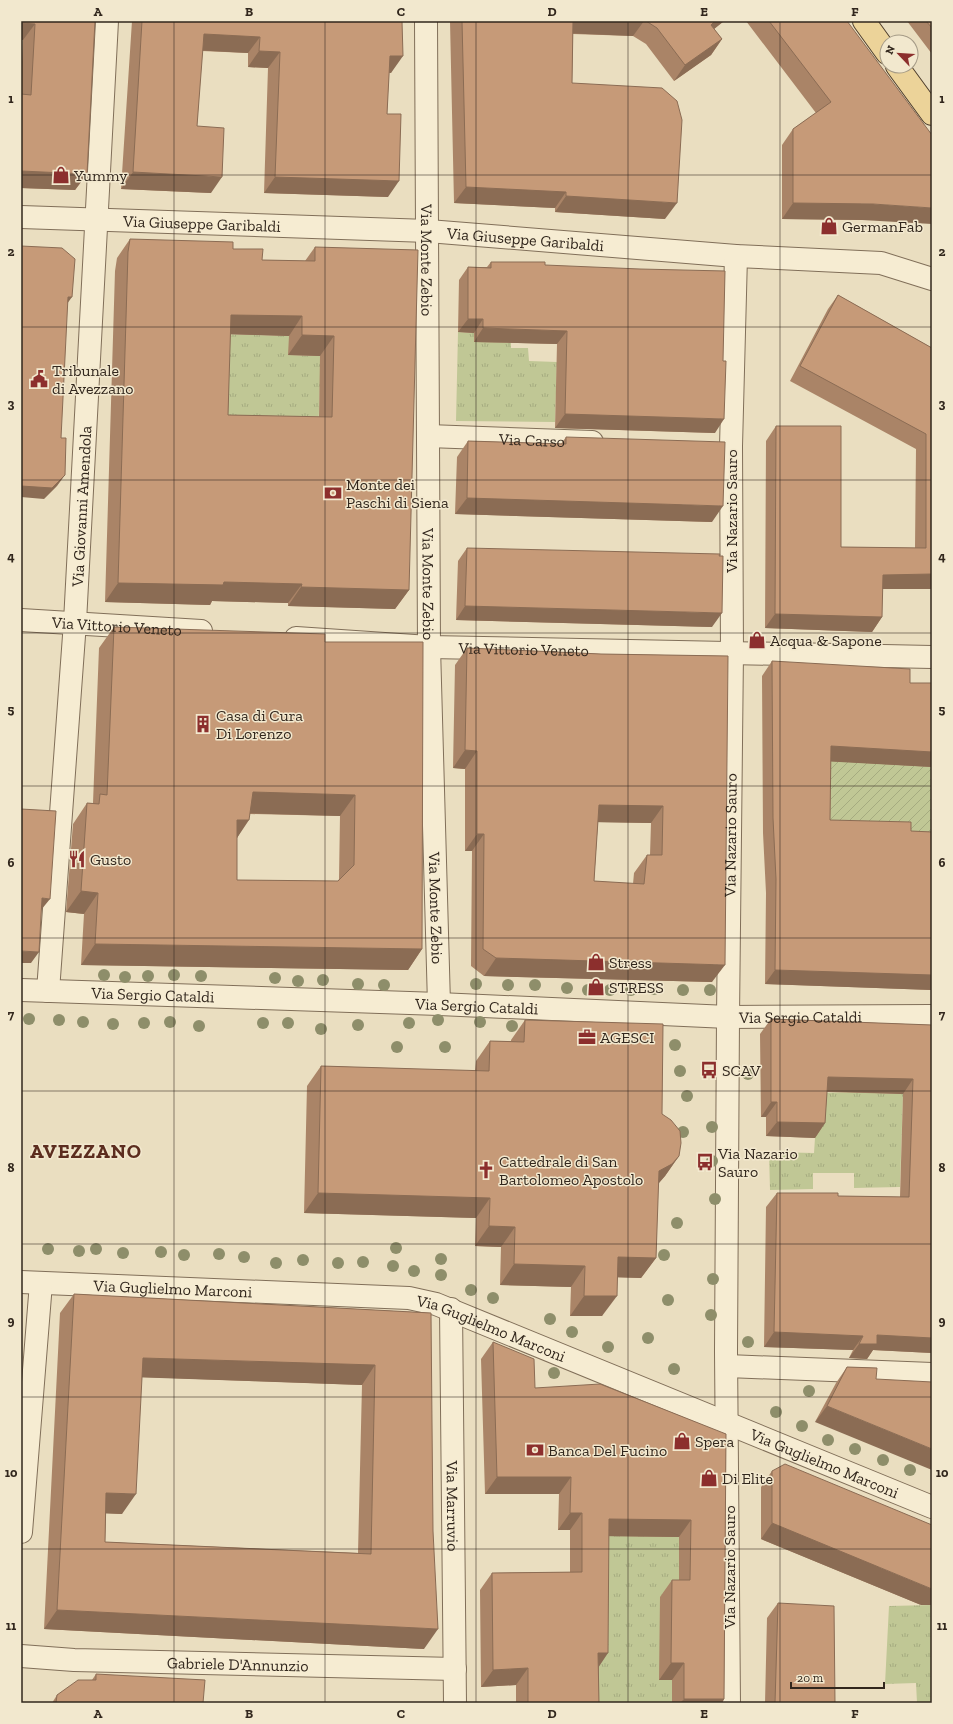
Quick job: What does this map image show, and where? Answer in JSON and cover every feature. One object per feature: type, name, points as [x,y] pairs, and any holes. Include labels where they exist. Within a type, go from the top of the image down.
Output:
[{"type":"main road","points":[[864,21],[879,42]]},
{"type":"main road","points":[[903,74],[932,114]]},
{"type":"street","name":"Via Giovanni Amendola","points":[[48,991],[75,622],[107,21]]},
{"type":"street","name":"Via Monte Zebio","points":[[426,21],[428,232],[428,647],[439,1004]]},
{"type":"street","name":"Via Giuseppe Garibaldi","points":[[21,217],[428,232],[736,256],[881,263],[932,279]]},
{"type":"street","name":"Via Nazario Sauro","points":[[729,1703],[728,1424],[726,1366],[732,652],[731,446],[736,256]]},
{"type":"street","name":"Via Carso","points":[[428,436],[612,442]]},
{"type":"street","points":[[707,446],[731,446]]},
{"type":"street","name":"Via Vittorio Veneto","points":[[21,620],[75,622],[223,633]]},
{"type":"street","name":"Via Vittorio Veneto","points":[[278,636],[428,647],[932,657]]},
{"type":"street","name":"Via Sergio Cataldi","points":[[21,990],[439,1004],[728,1017],[932,1016]]},
{"type":"street","points":[[21,1532],[31,1282]]},
{"type":"street","name":"Via Guglielmo Marconi","points":[[31,1282],[157,1286],[409,1298],[451,1309],[932,1507]]},
{"type":"street","name":"Via Marruvio","points":[[451,1309],[455,1703]]},
{"type":"street","points":[[726,1366],[932,1374]]},
{"type":"street","name":"Gabriele D'Annunzio","points":[[21,1656],[90,1661],[455,1669]]},
{"type":"green space","points":[[458,332],[474,333],[474,341],[511,342],[511,348],[528,348],[529,361],[557,362],[555,422],[456,421]]},
{"type":"green space","points":[[218,334],[289,336],[289,355],[321,356],[318,437],[220,520]]},
{"type":"green space","points":[[932,747],[932,838],[821,834],[831,761]]},
{"type":"green space","points":[[852,1092],[903,1094],[900,1187],[854,1188],[854,1173],[813,1173],[813,1189],[770,1190],[769,1152],[814,1153],[818,1093]]},
{"type":"green space","points":[[586,1401],[714,1537],[678,1597],[659,1680],[672,1680],[672,1703],[587,1703]]},
{"type":"green space","points":[[932,1605],[932,1703],[917,1703],[916,1683],[885,1684],[889,1606]]},
{"type":"building","points":[[21,21],[95,21],[87,174],[21,171],[21,94],[31,95],[35,24],[21,23]]},
{"type":"building","points":[[142,21],[402,21],[403,56],[390,56],[387,114],[401,114],[399,181],[275,177],[280,52],[259,51],[260,37],[204,34],[197,126],[224,128],[222,177],[133,172]]},
{"type":"building","points":[[462,21],[573,21],[572,83],[662,88],[677,101],[682,120],[677,203],[566,196],[566,192],[466,187]]},
{"type":"building","points":[[646,21],[715,21],[711,25],[722,39],[685,65],[657,28]]},
{"type":"building","points":[[769,21],[847,21],[879,64],[879,74],[887,74],[932,135],[932,208],[873,204],[793,203],[793,129],[831,102]]},
{"type":"building","points":[[926,21],[932,21],[932,28]]},
{"type":"building","points":[[130,239],[233,242],[233,249],[263,249],[262,260],[315,261],[315,247],[418,250],[409,590],[301,587],[302,584],[224,582],[223,585],[118,583],[128,252]],"holes":[[[231,315],[302,316],[302,335],[334,336],[332,417],[228,415]]]},
{"type":"building","name":"Tribunale di Avezzano","points":[[21,246],[62,248],[75,259],[72,297],[68,297],[61,438],[66,438],[65,475],[52,488],[21,486]]},
{"type":"building","points":[[491,262],[545,262],[545,265],[725,271],[723,361],[726,361],[724,419],[565,414],[567,331],[483,328],[483,319],[468,319],[468,267],[491,268]]},
{"type":"building","points":[[838,295],[932,348],[932,574],[883,575],[882,617],[775,614],[776,426],[841,426],[841,547],[926,548],[926,434],[800,366]]},
{"type":"building","points":[[566,437],[725,442],[723,506],[467,498],[468,441],[566,444]]},
{"type":"building","points":[[467,548],[720,554],[719,556],[723,556],[722,613],[465,606]]},
{"type":"building","points":[[114,627],[325,634],[325,642],[423,642],[422,949],[95,944],[98,893],[81,891],[87,803],[99,804],[100,794],[107,795]],"holes":[[[253,792],[355,795],[354,865],[338,881],[237,880],[237,820],[249,820]]]},
{"type":"building","points":[[467,648],[601,654],[728,656],[725,965],[496,958],[483,949],[484,834],[477,834],[477,751],[465,750]],"holes":[[[599,805],[663,806],[662,855],[647,855],[644,884],[594,881]]]},
{"type":"building","points":[[772,661],[910,669],[910,683],[932,683],[932,752],[831,746],[830,820],[911,822],[911,831],[932,832],[932,975],[775,970],[776,879],[773,818]]},
{"type":"building","points":[[21,809],[56,811],[50,899],[42,898],[39,952],[21,951]]},
{"type":"building","points":[[771,1019],[932,1025],[932,1338],[877,1335],[877,1344],[859,1344],[863,1336],[774,1332],[777,1193],[838,1193],[838,1196],[909,1197],[913,1079],[828,1077],[825,1123],[777,1122],[777,1102],[771,1102]]},
{"type":"building","name":"Cattedrale di San Bartolomeo Apostolo","points":[[525,1020],[663,1024],[662,1114],[671,1120],[680,1131],[681,1143],[679,1156],[672,1164],[659,1171],[656,1258],[618,1257],[617,1296],[584,1296],[585,1266],[514,1264],[515,1227],[489,1226],[490,1198],[318,1193],[321,1066],[489,1071],[490,1041],[524,1042]]},
{"type":"building","points":[[74,1294],[431,1313],[433,1531],[438,1629],[57,1610]],"holes":[[[143,1358],[375,1365],[371,1554],[105,1542],[106,1493],[136,1494]]]},
{"type":"building","points":[[493,1342],[534,1359],[535,1388],[600,1384],[726,1434],[724,1699],[684,1699],[684,1663],[671,1663],[672,1580],[690,1580],[691,1520],[609,1519],[608,1653],[598,1653],[599,1703],[528,1703],[528,1668],[493,1670],[492,1573],[582,1572],[582,1513],[570,1513],[571,1477],[497,1477]]},
{"type":"building","points":[[847,1367],[877,1368],[876,1379],[932,1382],[932,1449],[827,1406]]},
{"type":"building","points":[[785,1464],[932,1525],[932,1589],[772,1523],[772,1471]]},
{"type":"building","points":[[778,1603],[834,1606],[835,1703],[775,1703]]},
{"type":"building","points":[[96,1674],[205,1680],[203,1703],[56,1703],[57,1695],[78,1680],[96,1680]]},
{"type":"place","name":"Yummy","points":[[61,175]]},
{"type":"place","name":"GermanFab","points":[[829,226]]},
{"type":"place","name":"Tribunale di Avezzano","points":[[39,379]]},
{"type":"place","name":"Monte dei Paschi di Siena","points":[[333,493]]},
{"type":"place","name":"Acqua & Sapone","points":[[757,640]]},
{"type":"place","name":"Casa di Cura Di Lorenzo","points":[[203,724]]},
{"type":"place","name":"Gusto","points":[[77,859]]},
{"type":"place","name":"Stress","points":[[596,962]]},
{"type":"place","name":"STRESS","points":[[596,987]]},
{"type":"place","name":"AGESCI","points":[[587,1037]]},
{"type":"place","name":"SCAV","points":[[709,1070]]},
{"type":"place","name":"Via Nazario Sauro","points":[[705,1162]]},
{"type":"place","name":"Cattedrale di San Bartolomeo Apostolo","points":[[486,1170]]},
{"type":"place","name":"Spera","points":[[682,1441]]},
{"type":"place","name":"Banca Del Fucino","points":[[535,1450]]},
{"type":"place","name":"Di Elite","points":[[709,1478]]},
{"type":"district","name":"AVEZZANO","points":[[86,1151]]}]
